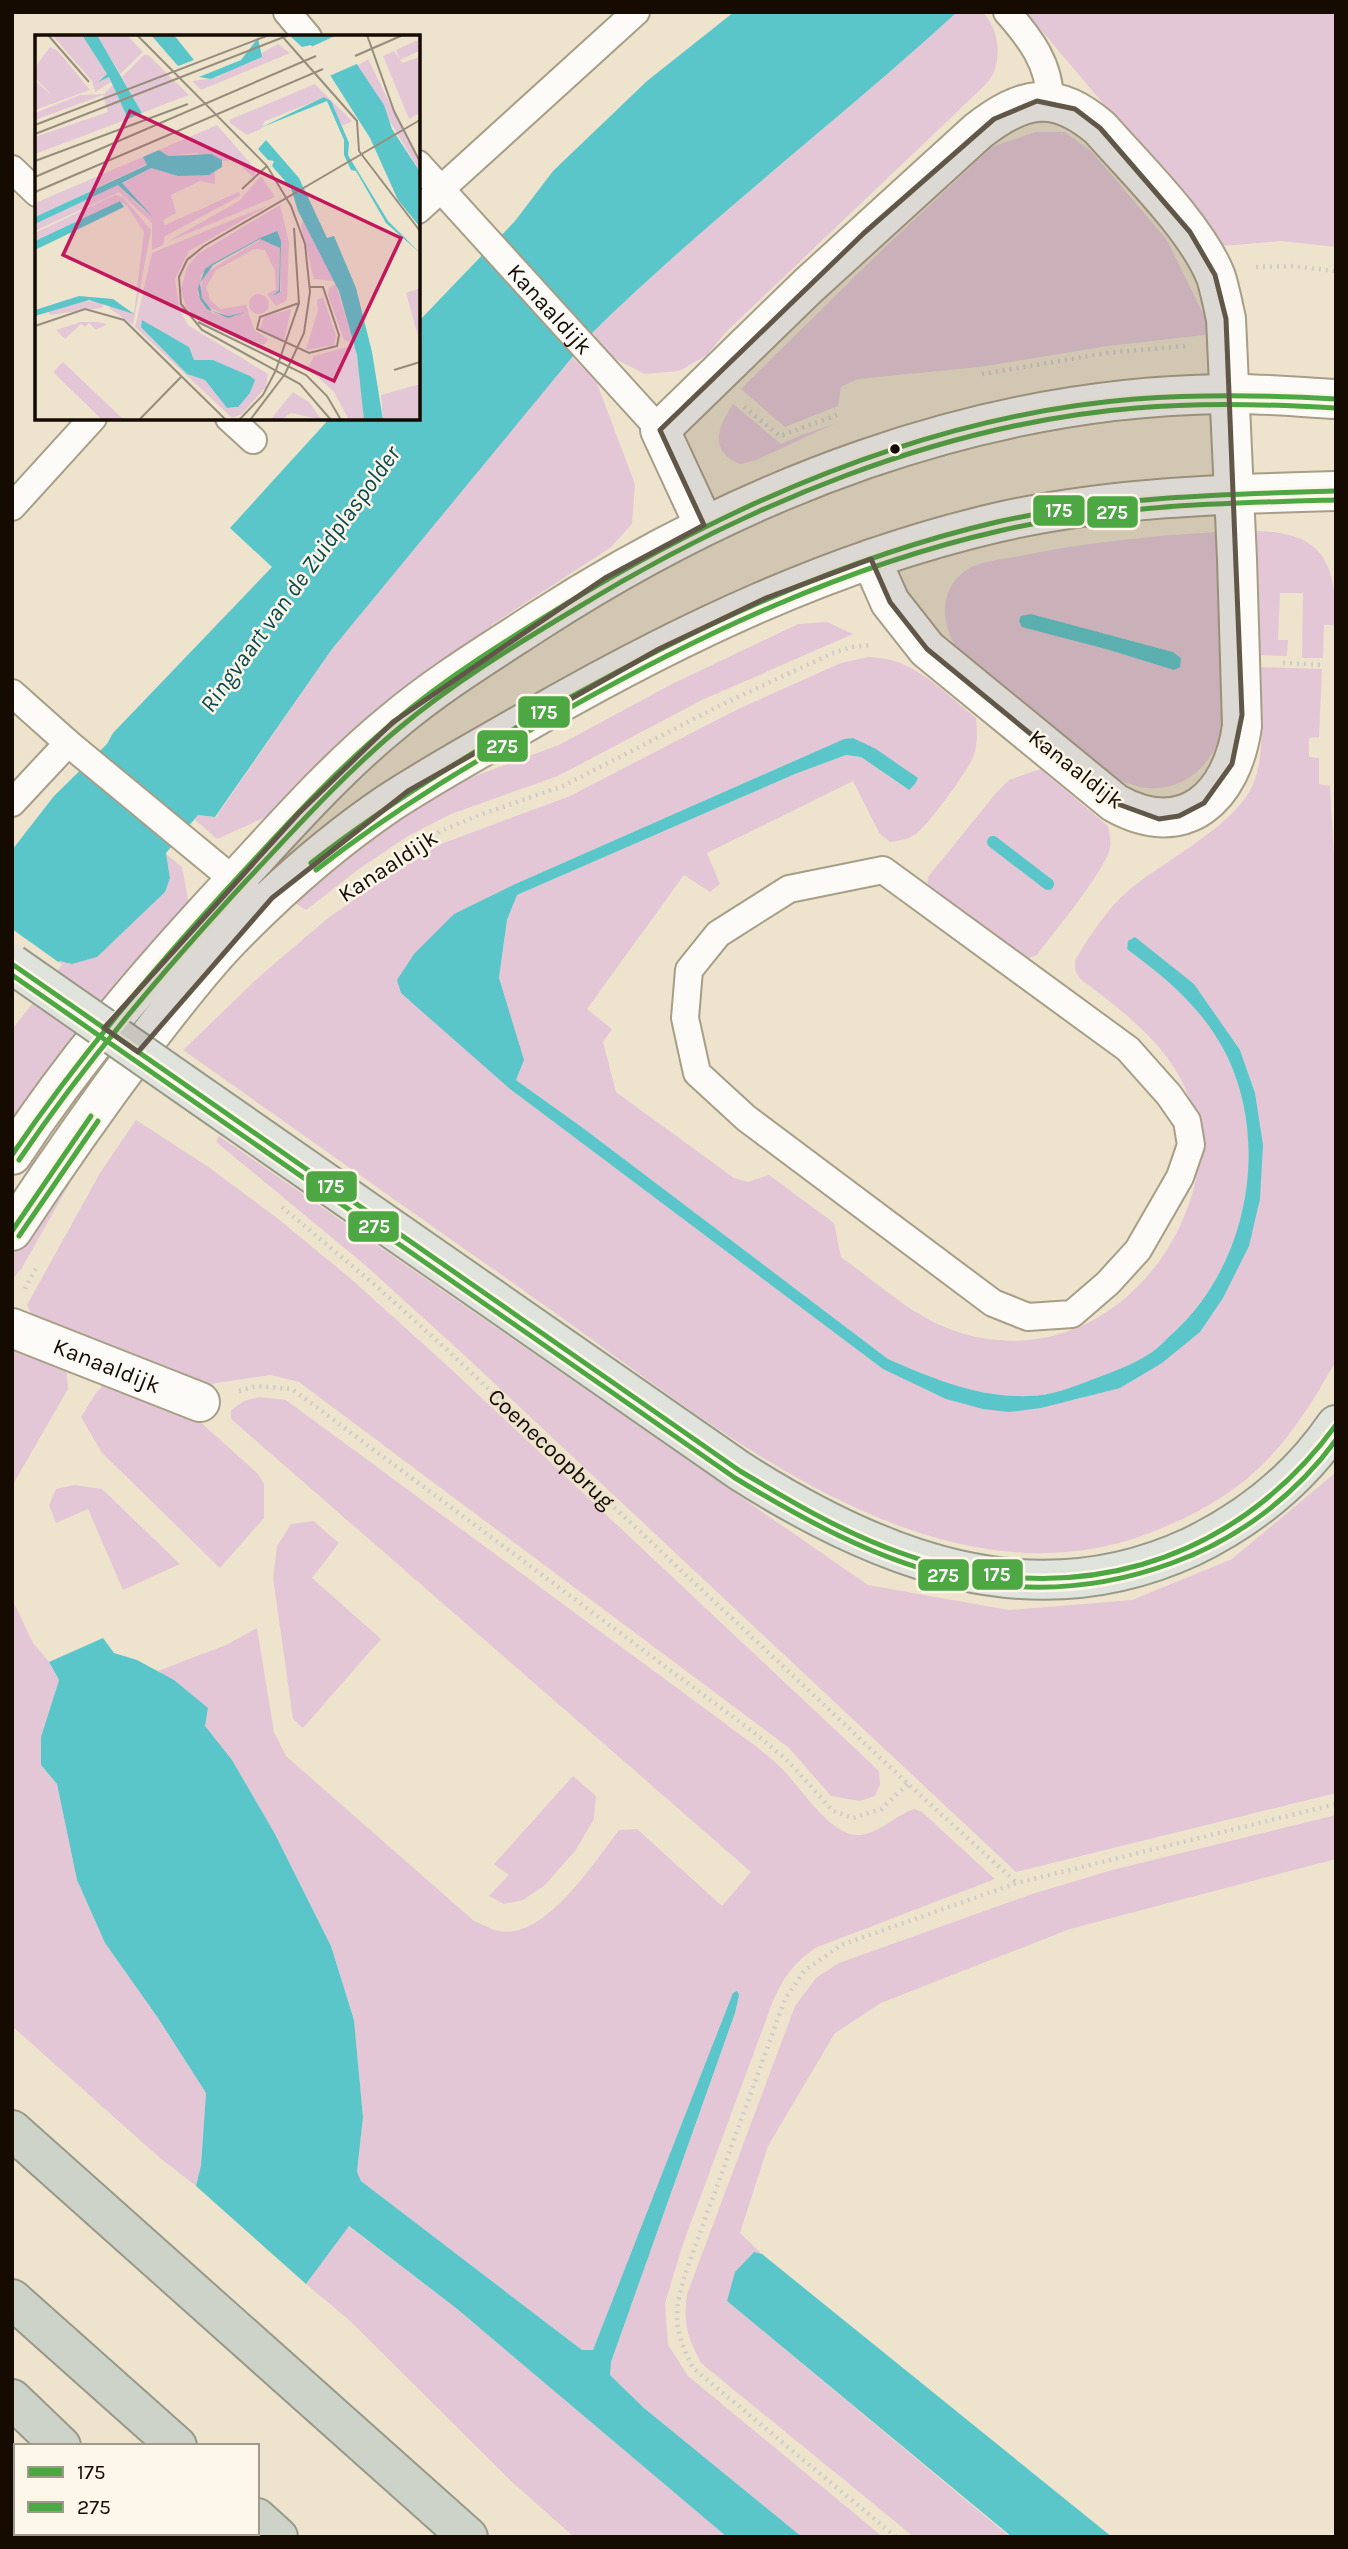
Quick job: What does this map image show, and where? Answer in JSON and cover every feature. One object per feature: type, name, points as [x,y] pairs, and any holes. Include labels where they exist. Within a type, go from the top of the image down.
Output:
[{"type":"highway","points":[[12,2130],[468,2537]]},
{"type":"highway","points":[[12,2299],[175,2444]]},
{"type":"highway","points":[[12,2399],[59,2444]]},
{"type":"highway","points":[[259,2520],[278,2537]]},
{"type":"main road","name":"Kanaaldijk","points":[[871,559],[890,602],[911,632],[932,654],[1115,803],[1149,817],[1170,818],[1188,813],[1213,795],[1229,772],[1242,726],[1226,319],[1215,275],[1190,232],[1100,128],[1075,109],[1050,101]]},
{"type":"main road","points":[[660,430],[808,286],[941,163],[994,119],[1023,104],[1050,101]]},
{"type":"main road","points":[[12,1155],[68,1074],[120,1008],[330,781],[404,713],[489,653],[605,578],[747,505],[822,474],[951,433],[1087,406],[1154,397],[1229,393],[1336,399]]},
{"type":"main road","name":"Kanaaldijk","points":[[660,430],[704,525]]},
{"type":"main road","name":"Kanaaldijk","points":[[12,1231],[98,1105],[171,1009],[226,944],[265,905],[373,814],[522,724],[711,623],[789,589],[871,559],[965,531],[1032,516],[1136,500],[1336,491]]},
{"type":"main road","points":[[12,964],[740,1471],[834,1525],[916,1560],[971,1574],[1040,1581],[1105,1574],[1153,1562],[1200,1542],[1256,1508],[1291,1479],[1336,1425]]},
{"type":"main road","name":"Kanaaldijk","points":[[17,1312],[200,1402]]},
{"type":"lane","points":[[287,12],[306,35]]},
{"type":"lane","points":[[420,208],[636,12]]},
{"type":"lane","points":[[1007,12],[1038,53],[1049,84],[1050,101]]},
{"type":"lane","name":"Kanaaldijk","points":[[420,166],[660,430]]},
{"type":"lane","points":[[12,169],[35,190]]},
{"type":"lane","points":[[12,507],[91,420]]},
{"type":"lane","points":[[231,420],[253,440]]},
{"type":"lane","points":[[12,693],[200,854],[265,905]]},
{"type":"lane","points":[[12,803],[68,743]]},
{"type":"lane","points":[[883,870],[1042,984],[1128,1049],[1187,1121],[1191,1145],[1180,1177],[1138,1250],[1108,1283],[1072,1314],[1028,1317],[993,1303],[746,1118],[697,1073],[685,1018],[689,970],[718,934],[789,889],[883,870]]},
{"type":"path","points":[[1215,275],[1239,269],[1275,266],[1336,271]]},
{"type":"path","points":[[982,374],[1107,353],[1227,341]]},
{"type":"path","points":[[711,380],[780,436],[837,415]]},
{"type":"path","name":"Kanaaldijk","points":[[337,899],[408,850],[441,831],[563,786],[727,702],[834,653],[851,646],[874,645],[932,654]]},
{"type":"path","name":"Coenecoopbrug","points":[[279,1204],[445,1348],[908,1784],[1017,1883]]},
{"type":"path","points":[[17,1312],[41,1258]]},
{"type":"path","points":[[200,1402],[256,1386],[292,1389],[757,1734],[789,1762],[832,1811],[853,1818],[881,1809],[908,1784]]},
{"type":"path","points":[[896,2537],[694,2368],[683,2348],[676,2325],[677,2298],[785,1999],[804,1971],[841,1945],[1017,1883],[1336,1804]]},
{"type":"highlighted area","points":[[1037,101],[1075,109],[1100,128],[1190,232],[1215,275],[1226,319],[1242,715],[1232,764],[1204,803],[1179,816],[1159,819],[1115,803],[927,649],[890,602],[871,559],[766,598],[659,649],[408,791],[272,898],[138,1052],[104,1028],[299,813],[393,722],[605,578],[704,525],[660,430],[864,233],[994,119]]},
{"type":"shaded area","points":[[957,12],[983,12],[995,34],[998,50],[996,66],[982,88],[725,333],[707,355],[679,371],[645,374],[615,359],[592,333],[726,211]]},
{"type":"shaded area","points":[[1026,12],[1336,12],[1336,247],[1281,241],[1223,246]]},
{"type":"shaded area","points":[[1035,132],[1065,132],[1092,152],[1167,240],[1213,334],[1108,346],[979,367],[857,379],[841,387],[838,406],[785,427],[741,389],[884,248],[992,147]]},
{"type":"shaded area","points":[[571,356],[596,381],[635,484],[632,524],[610,548],[493,624],[382,710],[268,816],[217,839],[194,819],[198,815],[216,817],[332,649],[479,464]]},
{"type":"shaded area","points":[[733,404],[781,444],[834,424],[756,460],[740,464],[723,452],[719,438],[723,421]]},
{"type":"shaded area","points":[[1255,531],[1297,537],[1311,545],[1329,568],[1336,625],[1324,625],[1323,658],[1302,658],[1303,593],[1280,593],[1278,640],[1288,640],[1287,656],[1259,655]]},
{"type":"shaded area","points":[[1217,532],[1224,721],[1221,735],[1208,759],[1199,770],[1176,784],[1163,788],[1148,788],[1111,776],[955,645],[950,635],[945,615],[948,594],[959,576],[973,566],[1065,548]],"holes":[[[1031,614],[1173,652],[1181,658],[1174,670],[1106,649]]]},
{"type":"shaded area","points":[[827,622],[853,634],[702,700],[558,776],[451,814],[408,836],[306,910],[290,900],[359,842],[464,780],[559,745],[672,684],[798,624]]},
{"type":"shaded area","points":[[868,657],[899,663],[926,677],[976,718],[977,741],[974,755],[948,797],[916,834],[904,840],[890,842],[880,834],[853,781],[707,853],[720,884],[710,892],[684,875],[587,1009],[612,1029],[603,1042],[616,1092],[734,1178],[748,1182],[769,1175],[834,1223],[841,1257],[922,1316],[952,1330],[987,1339],[1022,1340],[1055,1335],[1086,1324],[1114,1307],[1140,1284],[1162,1257],[1180,1226],[1197,1173],[1198,1132],[1188,1095],[1178,1074],[1165,1055],[1134,1021],[1079,978],[1075,970],[1075,960],[1119,899],[1214,829],[1244,800],[1253,784],[1260,757],[1260,667],[1322,669],[1319,737],[1309,738],[1309,757],[1319,758],[1319,784],[1330,786],[1336,889],[1336,1361],[1301,1418],[1265,1463],[1220,1498],[1160,1529],[1078,1551],[996,1550],[915,1532],[836,1499],[760,1456],[686,1407],[183,1050],[260,976],[328,918],[441,844],[570,796],[736,710],[841,663]],"holes":[[[853,738],[908,790],[861,757],[846,755],[795,774],[517,895],[507,920],[499,978],[516,1080],[888,1359],[957,1386],[993,1394],[1038,1396],[1053,1393],[1135,1362],[1155,1350],[1173,1333],[1198,1306],[1219,1274],[1234,1240],[1244,1203],[1248,1166],[1247,1128],[1240,1091],[1227,1056],[1196,1009],[1171,984],[1127,949],[1128,941],[1194,984],[1240,1050],[1255,1093],[1249,1246],[1162,1363],[1079,1399],[1009,1412],[883,1369],[510,1089],[454,914],[513,885],[844,739]]]},
{"type":"shaded area","points":[[1040,769],[1108,826],[1110,848],[1106,859],[1078,902],[1037,955],[1026,959],[927,889],[928,877],[996,793],[1009,780]]},
{"type":"shaded area","points":[[166,854],[182,867],[190,910],[12,1130],[12,1026],[61,961],[170,878]]},
{"type":"shaded area","points":[[136,1120],[207,1166],[277,1218],[350,1278],[451,1369],[879,1771],[880,1785],[875,1796],[860,1801],[831,1796],[789,1748],[299,1382],[270,1375],[204,1385],[35,1321],[27,1305],[100,1173]]},
{"type":"shaded area","points":[[219,1136],[868,1585],[1009,1610],[1132,1600],[1232,1559],[1336,1472],[1336,1793],[1016,1872],[462,1353],[365,1265],[216,1142]]},
{"type":"shaded area","points":[[93,1142],[22,1268],[12,1280],[12,1257],[23,1237]]},
{"type":"shaded area","points":[[17,1350],[66,1366],[68,1389],[12,1486],[12,1353]]},
{"type":"shaded area","points":[[108,1380],[197,1419],[257,1473],[264,1484],[264,1518],[220,1568],[102,1453],[81,1417]]},
{"type":"shaded area","points":[[259,1397],[286,1400],[757,1747],[779,1766],[819,1812],[839,1829],[849,1834],[867,1834],[914,1809],[922,1812],[995,1879],[815,1948],[790,1971],[773,2001],[683,2244],[665,2303],[668,2345],[688,2376],[883,2537],[802,2537],[644,2408],[610,2375],[611,2362],[735,2013],[593,2350],[582,2350],[361,2181],[357,2173],[363,2117],[354,2020],[331,1946],[275,1834],[232,1760],[158,1671],[226,1645],[257,1628],[274,1732],[286,1756],[474,1921],[493,1929],[517,1931],[551,1911],[583,1878],[619,1830],[637,1829],[722,1906],[751,1872],[231,1419],[231,1410],[244,1401]]},
{"type":"shaded area","points":[[75,1485],[102,1489],[180,1564],[123,1590],[88,1509],[56,1523],[49,1505],[56,1489]]},
{"type":"shaded area","points":[[313,1521],[339,1543],[312,1578],[381,1639],[303,1728],[293,1719],[273,1578],[277,1546],[291,1524]]},
{"type":"shaded area","points":[[12,1599],[33,1643],[49,1662],[59,1680],[41,1737],[41,1765],[57,1784],[77,1880],[105,1943],[206,2093],[201,2165],[196,2186],[161,2159],[12,2026]]},
{"type":"shaded area","points":[[573,1776],[596,1796],[594,1819],[575,1851],[545,1885],[523,1900],[504,1904],[489,1896],[509,1875],[494,1864]]},
{"type":"shaded area","points":[[1336,1815],[1336,1859],[1070,1929],[881,2003],[835,2033],[768,2146],[740,2233],[762,2254],[754,2252],[727,2301],[1010,2537],[914,2537],[701,2363],[687,2330],[687,2294],[795,2006],[816,1978],[839,1963],[1032,1894],[1112,1870]]},
{"type":"shaded area","points":[[348,2226],[456,2308],[727,2537],[574,2537],[511,2481],[348,2319],[306,2284]]},
{"type":"water","name":"Ringvaart van de Zuidplaspolder","points":[[734,12],[957,12],[726,211],[592,333],[332,649],[215,817],[198,815],[166,853],[170,878],[165,892],[97,957],[72,964],[60,961],[12,1026],[12,850],[54,796],[107,744],[113,733],[272,567],[230,528],[328,420],[420,420],[420,320],[515,221],[553,171],[647,81]]},
{"type":"water","points":[[1031,614],[1173,652],[1181,658],[1180,667],[1174,670],[1022,627],[1019,621],[1021,616]]},
{"type":"water","points":[[853,738],[876,749],[918,778],[915,784],[909,790],[861,757],[846,755],[795,774],[517,895],[507,920],[499,978],[524,1060],[516,1080],[888,1359],[957,1386],[993,1394],[1038,1396],[1053,1393],[1135,1362],[1155,1350],[1173,1333],[1198,1306],[1219,1274],[1234,1240],[1244,1203],[1248,1166],[1247,1128],[1240,1091],[1227,1056],[1196,1009],[1157,972],[1127,949],[1128,941],[1135,937],[1194,984],[1240,1050],[1255,1093],[1263,1145],[1260,1199],[1249,1246],[1223,1298],[1200,1332],[1162,1363],[1120,1388],[1041,1408],[1009,1412],[983,1409],[946,1399],[883,1369],[510,1089],[401,993],[397,980],[414,954],[454,914],[513,885],[844,739]]},
{"type":"water","points":[[103,1638],[114,1653],[137,1660],[174,1680],[208,1708],[205,1726],[232,1760],[275,1834],[331,1946],[354,2020],[363,2117],[357,2172],[361,2181],[582,2350],[593,2350],[733,1993],[737,1991],[739,1995],[735,2013],[611,2362],[610,2375],[644,2408],[802,2537],[727,2537],[456,2308],[349,2226],[306,2284],[196,2186],[201,2165],[206,2093],[105,1943],[77,1880],[57,1784],[41,1765],[41,1737],[59,1680],[49,1662]]},
{"type":"water","points":[[754,2252],[762,2254],[1112,2537],[1012,2537],[727,2301],[735,2272]]},
{"type":"water","points":[[12,2486],[14,2535],[65,2536],[12,2537]]},
{"type":"pier","points":[[12,929],[64,966],[62,965],[12,1030]]},
{"type":"waterway","points":[[993,842],[1048,884]]},
{"type":"transit line","name":"175","points":[[12,1155],[92,1046],[150,976],[209,908],[353,758],[414,705],[456,674],[631,566],[699,530],[839,468],[912,443],[985,423],[1060,408],[1135,399],[1186,396],[1336,399]]},
{"type":"transit line","name":"275","points":[[19,1160],[99,1051],[156,982],[246,881],[358,765],[398,729],[462,680],[641,571],[775,504],[845,476],[917,451],[989,432],[1062,417],[1161,406],[1236,404],[1335,408]]},
{"type":"transit line","name":"175","points":[[311,863],[432,778],[560,703],[718,621],[827,575],[939,537],[997,522],[1081,507],[1166,498],[1336,491]]},
{"type":"transit line","name":"275","points":[[316,870],[437,786],[564,711],[721,629],[775,605],[885,563],[999,531],[1082,516],[1166,507],[1336,500]]},
{"type":"transit line","name":"175","points":[[12,964],[740,1471],[839,1526],[901,1553],[963,1570],[1024,1578],[1083,1576],[1141,1565],[1196,1544],[1247,1514],[1294,1474],[1336,1425]]},
{"type":"transit line","name":"275","points":[[12,975],[735,1478],[840,1536],[892,1559],[945,1575],[999,1585],[1054,1587],[1112,1580],[1172,1563],[1242,1529],[1302,1480],[1336,1440]]},
{"type":"transit line","name":"175","points":[[12,1231],[91,1116]]},
{"type":"transit line","name":"275","points":[[19,1236],[98,1121]]}]
